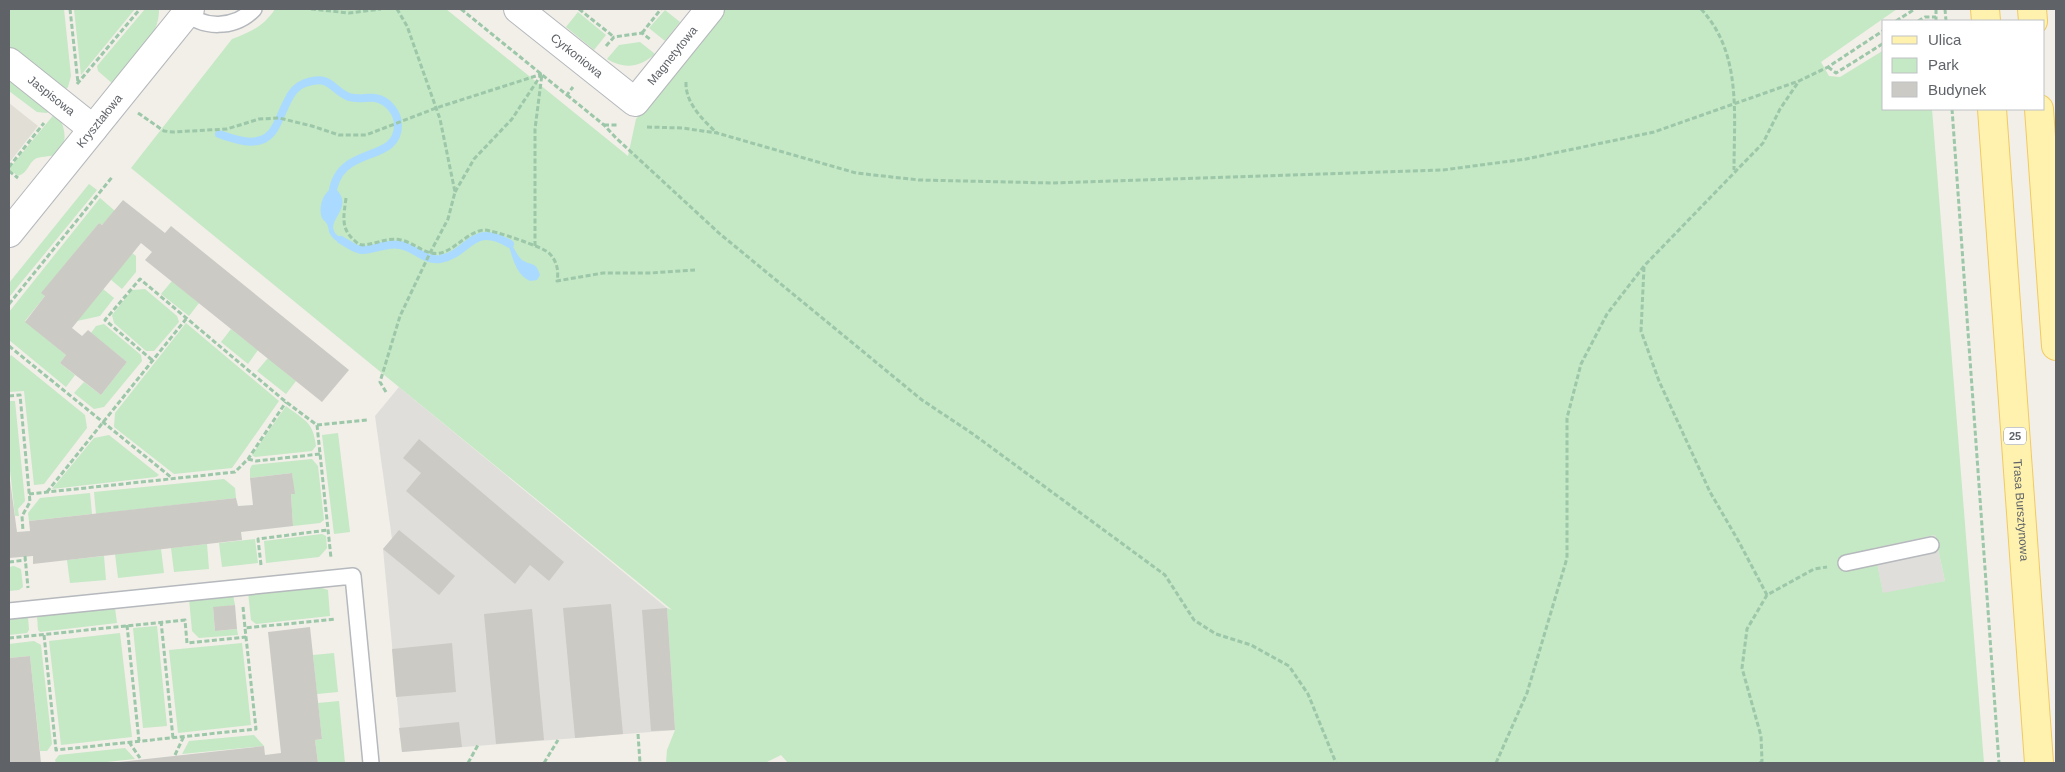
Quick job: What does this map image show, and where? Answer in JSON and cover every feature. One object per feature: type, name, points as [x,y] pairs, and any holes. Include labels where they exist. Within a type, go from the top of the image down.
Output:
[{"type":"main road","name":"Trasa Bursztynowa","points":[[1992,110],[2039,763]]},
{"type":"main road","points":[[2040,110],[2056,346]]},
{"type":"street","name":"Cyrkoniowa","points":[[518,9],[640,114]]},
{"type":"street","name":"Magnetytowa","points":[[640,114],[710,9]]},
{"type":"street","name":"Kryształowa","points":[[9,233],[118,99],[187,10]]},
{"type":"street","name":"Jaspisowa","points":[[9,62],[94,129]]},
{"type":"lane","points":[[187,10],[199,21],[220,24],[240,19],[254,9]]},
{"type":"lane","points":[[1846,563],[1931,545]]},
{"type":"lane","points":[[9,611],[353,576],[370,763]]},
{"type":"path","points":[[70,9],[78,83],[140,9]]},
{"type":"path","points":[[312,9],[348,13],[381,9]]},
{"type":"path","points":[[397,9],[407,26],[436,108],[455,192]]},
{"type":"path","points":[[461,9],[604,125],[720,234],[922,400],[973,434],[1165,575],[1194,620],[1216,634],[1250,646],[1289,666],[1308,694],[1336,763]]},
{"type":"path","points":[[579,9],[614,37]]},
{"type":"path","points":[[605,48],[614,37],[642,33],[662,9]]},
{"type":"path","points":[[1701,9],[1724,44],[1733,79],[1735,103],[1734,170]]},
{"type":"path","points":[[1898,20],[1915,9]]},
{"type":"path","points":[[1920,20],[1925,17],[1936,19],[1936,9]]},
{"type":"path","points":[[640,114],[682,128],[717,133],[856,173],[919,180],[1052,183],[1443,170],[1526,158],[1654,132],[1799,81],[1828,68],[1882,31]]},
{"type":"path","points":[[642,33],[655,43]]},
{"type":"path","points":[[1828,68],[1836,73],[1882,44]]},
{"type":"path","points":[[118,99],[164,131],[226,129],[259,118],[279,118],[339,135],[366,135],[436,108],[542,74]]},
{"type":"path","points":[[386,392],[380,382],[400,316],[448,219],[455,192],[474,159],[512,119],[542,74]]},
{"type":"path","points":[[535,246],[535,129],[542,74]]},
{"type":"path","points":[[686,79],[686,87],[692,104],[703,120],[717,133]]},
{"type":"path","points":[[1496,763],[1527,693],[1567,558],[1567,418],[1581,364],[1606,314],[1644,266],[1734,170],[1763,143],[1780,109],[1799,81]]},
{"type":"path","points":[[567,95],[577,83]]},
{"type":"path","points":[[1952,110],[1999,763]]},
{"type":"path","points":[[604,125],[620,125]]},
{"type":"path","points":[[9,171],[21,180]]},
{"type":"path","points":[[9,304],[113,176]]},
{"type":"path","points":[[346,198],[344,223],[347,234],[357,244],[362,245],[391,238],[402,240],[430,253],[446,251],[483,230],[494,231],[548,252],[556,262],[559,272],[558,281],[604,273],[651,273],[695,270]]},
{"type":"path","points":[[1644,266],[1641,331],[1659,381],[1710,492],[1740,542],[1767,596]]},
{"type":"path","points":[[152,360],[105,320],[140,279],[286,402],[317,425],[367,420]]},
{"type":"path","points":[[46,492],[186,319]]},
{"type":"path","points":[[9,353],[10,347],[173,478]]},
{"type":"path","points":[[9,396],[20,396],[30,502],[22,516],[23,531]]},
{"type":"path","points":[[29,494],[236,472],[248,459],[286,402]]},
{"type":"path","points":[[317,425],[337,628]]},
{"type":"path","points":[[248,459],[256,461],[320,454]]},
{"type":"path","points":[[261,570],[258,539],[328,530]]},
{"type":"path","points":[[9,562],[25,558],[29,594]]},
{"type":"path","points":[[1760,763],[1762,761],[1761,736],[1742,668],[1746,629],[1767,596],[1814,569],[1846,563]]},
{"type":"path","points":[[158,596],[173,738]]},
{"type":"path","points":[[124,599],[139,741]]},
{"type":"path","points":[[44,635],[56,750],[256,728],[245,628],[336,618]]},
{"type":"path","points":[[9,638],[185,620],[187,643],[246,636]]},
{"type":"path","points":[[638,734],[640,763]]},
{"type":"path","points":[[175,755],[184,736]]},
{"type":"path","points":[[544,763],[558,740]]},
{"type":"path","points":[[129,742],[140,758]]},
{"type":"path","points":[[468,763],[478,745]]},
{"type":"shaded area","points":[[9,103],[38,126],[9,163]]},
{"type":"shaded area","points":[[399,387],[667,608],[675,730],[402,752],[383,549],[392,539],[375,416]]},
{"type":"shaded area","points":[[1935,535],[1945,581],[1883,594],[1874,548]]},
{"type":"green space","points":[[9,9],[64,9],[71,76],[68,87],[62,94],[9,51]]},
{"type":"green space","points":[[74,9],[135,9],[81,75]]},
{"type":"green space","points":[[145,9],[159,9],[155,30],[143,49],[113,84],[98,71],[97,66]]},
{"type":"green space","points":[[275,9],[446,9],[628,156],[636,119],[726,9],[1897,9],[1821,62],[1829,76],[1840,77],[1882,51],[1882,110],[1932,110],[1984,763],[788,763],[781,755],[765,763],[666,763],[667,750],[675,730],[667,608],[672,610],[131,168],[232,39],[256,28]],"holes":[[[1935,535],[1945,581],[1883,593],[1874,548]]]},
{"type":"green space","points":[[665,10],[680,22],[665,41],[649,28]]},
{"type":"green space","points":[[578,12],[606,35],[594,50],[566,27]]},
{"type":"green space","points":[[640,42],[655,54],[644,62],[626,66],[607,59],[619,45]]},
{"type":"green space","points":[[9,74],[50,110],[47,113],[37,112],[9,91]]},
{"type":"green space","points":[[56,112],[63,128],[63,146],[55,155],[35,159],[24,173],[18,176],[9,169]]},
{"type":"green space","points":[[89,184],[97,190],[10,296],[9,283]]},
{"type":"green space","points":[[100,198],[115,211],[102,225],[99,223],[42,293],[45,296],[25,321],[66,355],[60,363],[75,375],[66,387],[9,340],[9,312]]},
{"type":"green space","points":[[132,253],[136,256],[136,272],[122,289],[110,279]]},
{"type":"green space","points":[[172,281],[199,303],[189,316],[161,294]]},
{"type":"green space","points":[[103,289],[114,298],[100,316],[77,321]]},
{"type":"green space","points":[[145,289],[177,316],[179,322],[154,351],[146,351],[114,323],[112,315],[132,290]]},
{"type":"green space","points":[[186,323],[279,401],[232,468],[174,474],[114,427],[115,413]]},
{"type":"green space","points":[[104,324],[141,355],[142,361],[104,407],[94,409],[74,393],[84,382],[101,395],[127,362],[91,333],[96,326]]},
{"type":"green space","points":[[231,329],[258,350],[248,364],[221,342]]},
{"type":"green space","points":[[11,355],[85,415],[87,428],[44,484],[34,485],[24,391],[9,392],[9,358]]},
{"type":"green space","points":[[268,358],[296,381],[286,394],[257,371]]},
{"type":"green space","points":[[9,401],[15,401],[25,501],[18,509],[19,516],[15,516],[9,461]]},
{"type":"green space","points":[[286,406],[310,426],[316,446],[312,451],[255,457],[252,455]]},
{"type":"green space","points":[[338,433],[350,532],[334,534],[322,435]]},
{"type":"green space","points":[[109,435],[159,475],[156,477],[52,489],[94,438]]},
{"type":"green space","points":[[312,459],[318,466],[324,520],[320,523],[293,526],[291,494],[294,494],[292,473],[250,478],[250,469],[252,465]]},
{"type":"green space","points":[[224,479],[235,488],[236,498],[96,514],[94,492]]},
{"type":"green space","points":[[90,493],[92,514],[29,521],[28,513],[40,498]]},
{"type":"green space","points":[[322,534],[326,536],[327,548],[319,557],[266,563],[264,541]]},
{"type":"green space","points":[[255,539],[258,563],[222,567],[219,543]]},
{"type":"green space","points":[[207,544],[209,569],[174,572],[171,548]]},
{"type":"green space","points":[[161,549],[164,573],[118,578],[115,554]]},
{"type":"green space","points":[[104,556],[106,580],[70,583],[67,560]]},
{"type":"green space","points":[[14,566],[21,569],[23,587],[19,590],[9,591],[9,567]]},
{"type":"green space","points":[[313,585],[328,590],[330,616],[256,624],[251,620],[248,592]]},
{"type":"green space","points":[[233,595],[235,605],[213,608],[215,631],[237,629],[238,635],[199,638],[192,631],[189,599]]},
{"type":"green space","points":[[115,608],[117,623],[40,632],[38,630],[37,616]]},
{"type":"green space","points":[[28,617],[29,630],[27,633],[9,635],[9,619]]},
{"type":"green space","points":[[157,626],[167,726],[143,728],[133,628]]},
{"type":"green space","points":[[120,633],[132,737],[61,745],[49,641]]},
{"type":"green space","points":[[34,641],[41,645],[52,744],[47,751],[40,751],[30,656],[9,658],[9,644]]},
{"type":"green space","points":[[242,643],[251,725],[178,733],[169,650]]},
{"type":"green space","points":[[334,653],[338,692],[317,694],[313,655]]},
{"type":"green space","points":[[339,701],[345,763],[318,763],[315,740],[322,739],[318,703]]},
{"type":"green space","points":[[254,735],[264,746],[182,754],[189,741]]},
{"type":"green space","points":[[125,748],[135,759],[97,763],[56,763],[55,760],[59,755]]},
{"type":"water","points":[[335,188],[341,197],[342,204],[334,224],[334,231],[339,237],[352,243],[345,244],[336,240],[329,232],[327,224],[322,218],[322,200],[327,192]]},
{"type":"water","points":[[510,242],[522,260],[533,264],[537,268],[540,275],[537,280],[530,281],[518,270],[508,244]]},
{"type":"building","points":[[123,200],[165,233],[171,226],[349,370],[322,402],[145,260],[152,252],[141,243],[72,328],[82,336],[88,330],[127,362],[101,395],[60,363],[66,355],[25,322],[45,296],[41,293],[99,223],[102,225]]},
{"type":"building","points":[[419,439],[564,562],[549,581],[530,565],[515,584],[406,491],[421,473],[403,458]]},
{"type":"building","points":[[9,473],[17,532],[30,531],[29,521],[236,498],[238,506],[253,505],[250,478],[292,473],[295,494],[291,494],[293,526],[241,532],[242,540],[33,564],[33,556],[9,558]]},
{"type":"building","points":[[399,530],[455,576],[439,595],[383,549]]},
{"type":"building","points":[[611,604],[623,734],[575,738],[563,608]]},
{"type":"building","points":[[235,605],[237,629],[215,631],[213,607]]},
{"type":"building","points":[[667,608],[675,730],[651,731],[642,610]]},
{"type":"building","points":[[532,609],[544,740],[496,744],[484,614]]},
{"type":"building","points":[[310,627],[322,739],[315,740],[318,763],[110,763],[264,746],[265,755],[281,753],[268,632]]},
{"type":"building","points":[[452,643],[456,692],[396,697],[392,649]]},
{"type":"building","points":[[30,656],[41,763],[9,763],[9,658]]},
{"type":"building","points":[[459,722],[462,747],[402,752],[399,728]]},
{"type":"waterway","points":[[219,134],[250,142],[265,138],[271,134],[276,126],[294,90],[302,84],[314,81],[325,81],[349,97],[375,98],[384,101],[394,112],[398,120],[395,138],[388,146],[354,161],[344,169],[336,180],[332,198]]},
{"type":"waterway","points":[[341,240],[359,250],[395,244],[405,246],[434,259],[450,256],[479,237],[497,238],[510,244]]}]
